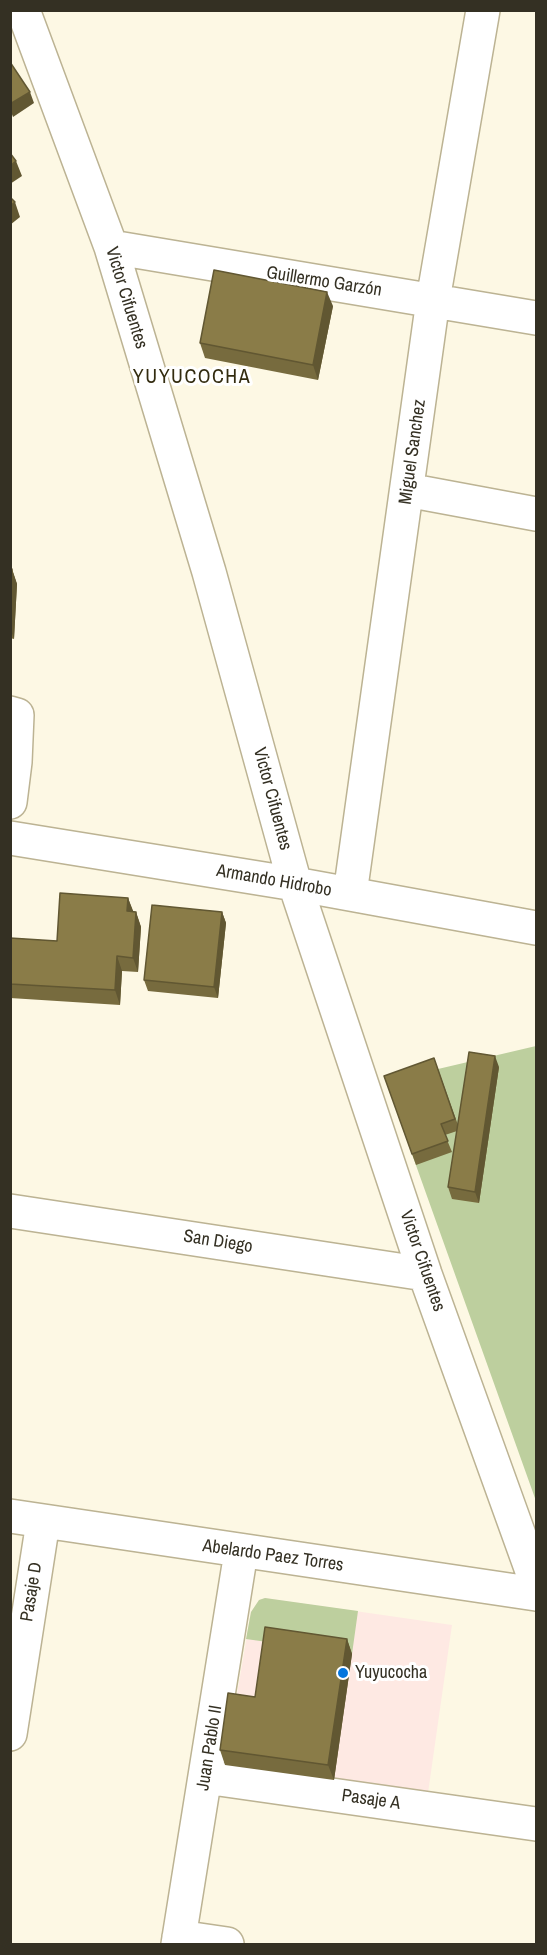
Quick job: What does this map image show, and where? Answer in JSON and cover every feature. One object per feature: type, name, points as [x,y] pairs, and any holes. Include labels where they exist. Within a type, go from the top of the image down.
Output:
[{"type":"street","name":"Victor Cifuentes","points":[[23,10],[111,247],[209,572],[295,884],[425,1274],[537,1582]]},
{"type":"street","name":"Miguel Sanchez","points":[[350,894],[433,300],[483,10]]},
{"type":"street","name":"Guillermo Garzón","points":[[111,247],[537,318]]},
{"type":"street","points":[[407,490],[537,514]]},
{"type":"street","points":[[10,713],[17,715],[10,802]]},
{"type":"street","name":"Armando Hidrobo","points":[[10,838],[295,884],[537,928]]},
{"type":"street","name":"San Diego","points":[[10,1211],[425,1274]]},
{"type":"street","name":"Abelardo Paez Torres","points":[[10,1516],[537,1594]]},
{"type":"street","name":"Pasaje D","points":[[10,1734],[43,1522]]},
{"type":"street","name":"Juan Pablo II","points":[[178,1941],[241,1552]]},
{"type":"street","name":"Pasaje A","points":[[206,1777],[537,1824]]},
{"type":"street","points":[[178,1941],[227,1944]]},
{"type":"shaded area","name":"Yuyucocha","points":[[265,1598],[452,1625],[428,1793],[225,1765],[251,1612],[259,1600]]},
{"type":"green space","points":[[536,1046],[536,1501],[388,1087],[438,1069]]},
{"type":"green space","points":[[265,1598],[358,1611],[352,1654],[246,1639],[251,1612],[259,1600]]},
{"type":"building","points":[[10,62],[30,92],[10,104]]},
{"type":"building","points":[[10,153],[16,161],[10,166]]},
{"type":"building","points":[[214,270],[327,292],[313,365],[200,343]]},
{"type":"building","points":[[10,569],[12,569],[10,595]]},
{"type":"building","points":[[60,893],[128,898],[127,911],[136,912],[133,958],[117,956],[115,990],[10,984],[10,938],[57,941]]},
{"type":"building","points":[[152,905],[222,912],[214,987],[144,980]]},
{"type":"building","points":[[469,1052],[495,1056],[475,1192],[448,1187]]},
{"type":"building","points":[[434,1058],[455,1119],[441,1124],[448,1141],[412,1154],[384,1076]]},
{"type":"building","points":[[265,1627],[347,1639],[328,1765],[220,1750],[228,1693],[255,1697]]},
{"type":"place","name":"Yuyucocha","points":[[343,1673]]},
{"type":"district","name":"YUYUCOCHA","points":[[192,378]]}]
